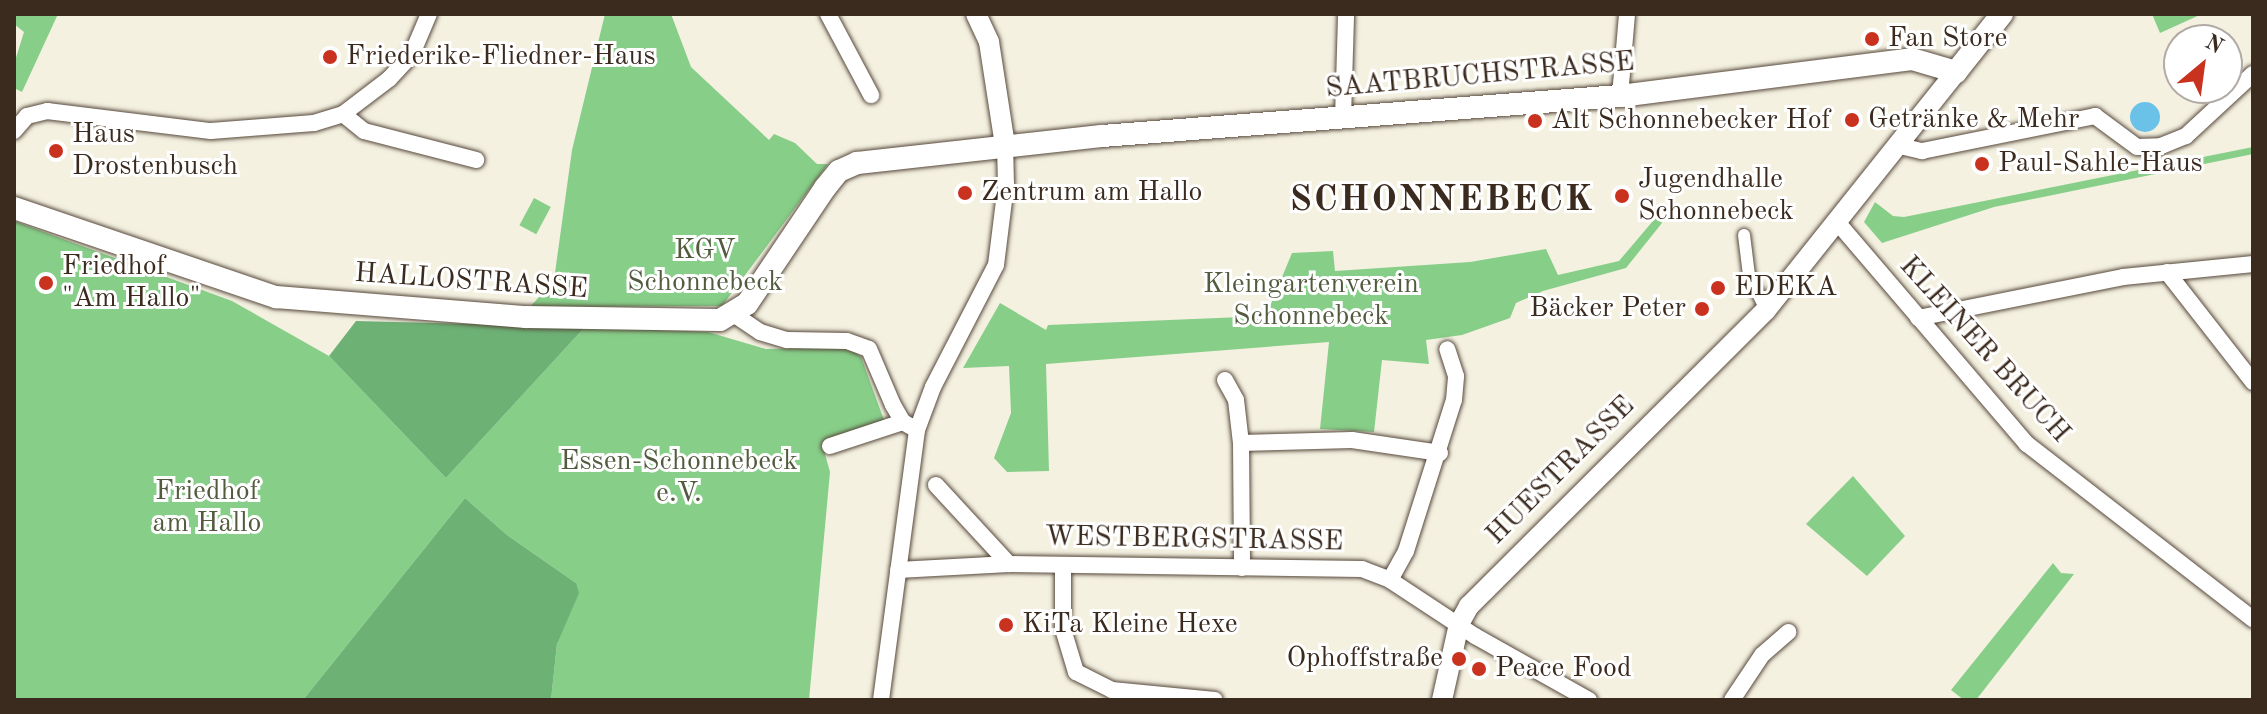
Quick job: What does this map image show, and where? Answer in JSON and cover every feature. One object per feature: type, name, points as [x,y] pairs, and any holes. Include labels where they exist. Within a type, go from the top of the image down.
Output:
[{"type":"main road","name":"HUESTRASSE","points":[[1956,72],[2002,14]]},
{"type":"main road","name":"SAATBRUCHSTRASSE","points":[[1005,145],[1620,96],[1912,59],[1956,72]]},
{"type":"main road","points":[[735,315],[839,171],[857,163],[1005,145]]},
{"type":"main road","name":"HALLOSTRASSE","points":[[14,208],[276,297],[574,320],[704,322],[735,315]]},
{"type":"street","points":[[14,131],[27,116],[47,111],[248,132],[286,129],[343,114],[389,79],[412,54],[429,14]]},
{"type":"street","points":[[828,14],[871,95]]},
{"type":"street","points":[[881,700],[898,570],[910,426],[996,265],[1005,145],[989,42],[976,14]]},
{"type":"street","points":[[1343,118],[1346,14]]},
{"type":"street","points":[[1620,96],[1627,14]]},
{"type":"street","name":"HUESTRASSE","points":[[1442,700],[1459,624],[1486,588],[1766,310],[1900,146],[1956,72]]},
{"type":"street","points":[[1900,146],[1922,151],[2095,116],[2137,147],[2161,146],[2186,136],[2253,74]]},
{"type":"street","points":[[343,114],[364,131],[476,160]]},
{"type":"street","name":"KLEINER BRUCH","points":[[1838,223],[2047,462],[2253,619]]},
{"type":"street","points":[[1744,235],[1749,275],[1766,310]]},
{"type":"street","points":[[1918,318],[2005,297],[2167,272],[2253,264]]},
{"type":"street","points":[[2167,272],[2253,382]]},
{"type":"street","points":[[735,315],[760,332],[787,340],[847,341],[869,349],[910,426]]},
{"type":"street","points":[[1390,580],[1440,453],[1456,376],[1447,349]]},
{"type":"street","points":[[1225,380],[1236,400],[1241,443],[1242,568]]},
{"type":"street","points":[[830,446],[910,426]]},
{"type":"street","points":[[1241,443],[1352,440],[1440,453]]},
{"type":"street","name":"WESTBERGSTRASSE","points":[[936,485],[1009,564]]},
{"type":"street","name":"WESTBERGSTRASSE","points":[[898,570],[1009,564],[1242,568],[1340,566],[1374,571],[1459,624]]},
{"type":"street","points":[[1063,566],[1063,629],[1076,672],[1112,690],[1215,700]]},
{"type":"street","points":[[1459,624],[1589,700]]},
{"type":"street","points":[[1732,700],[1762,655],[1788,632]]},
{"type":"green space","points":[[14,14],[58,14],[22,92],[14,88],[14,64],[24,32],[14,24]]},
{"type":"green space","name":"KGV Schonnebeck","points":[[605,14],[671,14],[691,67],[769,140],[774,134],[795,143],[817,164],[828,164],[722,306],[530,307],[554,280],[572,150]]},
{"type":"green space","points":[[2152,14],[2202,14],[2180,24],[2163,24],[2163,32],[2160,33]]},
{"type":"green space","points":[[2253,147],[2253,154],[1994,207],[1882,243],[1864,222],[1875,202],[1893,216],[1904,217]]},
{"type":"green space","points":[[534,198],[551,207],[536,234],[519,225]]},
{"type":"green space","name":"Kleingartenverein Schonnebeck","points":[[1658,215],[1662,223],[1626,268],[1543,291],[1516,303],[1510,318],[1462,335],[1426,340],[1429,364],[1382,360],[1374,432],[1320,429],[1329,342],[1046,364],[1049,471],[1007,472],[994,458],[1011,413],[1009,366],[963,368],[1000,303],[1046,330],[1048,325],[1266,316],[1292,253],[1333,251],[1335,271],[1470,262],[1546,249],[1558,275],[1619,261]]},
{"type":"green space","points":[[14,221],[232,301],[329,356],[446,478],[585,327],[708,332],[766,349],[849,347],[861,357],[884,420],[822,443],[830,472],[809,700],[551,700],[557,644],[576,583],[507,535],[465,498],[303,700],[14,700]]},
{"type":"green space","points":[[356,321],[585,327],[446,478],[329,356]]},
{"type":"green space","points":[[1853,476],[1905,536],[1867,576],[1806,524]]},
{"type":"green space","points":[[465,498],[507,535],[576,583],[579,593],[557,644],[551,700],[303,700]]},
{"type":"green space","points":[[2053,563],[2061,573],[2074,574],[1976,700],[1964,700],[1951,690]]},
{"type":"water","points":[[2145,102],[2156,106],[2160,117],[2156,128],[2145,132],[2134,128],[2130,117],[2134,106]]},
{"type":"place","name":"Fan Store","points":[[1872,39]]},
{"type":"place","name":"Friederike-Fliedner-Haus","points":[[330,57]]},
{"type":"place","name":"Getränke & Mehr","points":[[1852,120]]},
{"type":"place","name":"Alt Schonnebecker Hof","points":[[1535,121]]},
{"type":"place","name":"Haus Drostenbusch","points":[[56,151]]},
{"type":"place","name":"Paul-Sahle-Haus","points":[[1982,164]]},
{"type":"place","name":"Zentrum am Hallo","points":[[965,193]]},
{"type":"place","name":"Jugendhalle Schonnebeck","points":[[1622,196]]},
{"type":"place","name":"Friedhof \"Am Hallo\"","points":[[46,283]]},
{"type":"place","name":"EDEKA","points":[[1718,288]]},
{"type":"place","name":"Bäcker Peter","points":[[1702,309]]},
{"type":"place","name":"KiTa Kleine Hexe","points":[[1006,625]]},
{"type":"place","name":"Ophoffstraße","points":[[1459,659]]},
{"type":"place","name":"Peace Food","points":[[1479,669]]},
{"type":"district","name":"SCHONNEBECK","points":[[1442,202]]},
{"type":"park label","name":"Essen-Schonnebeck e.V.","points":[[679,478]]},
{"type":"park label","name":"Friedhof am Hallo","points":[[207,508]]}]
